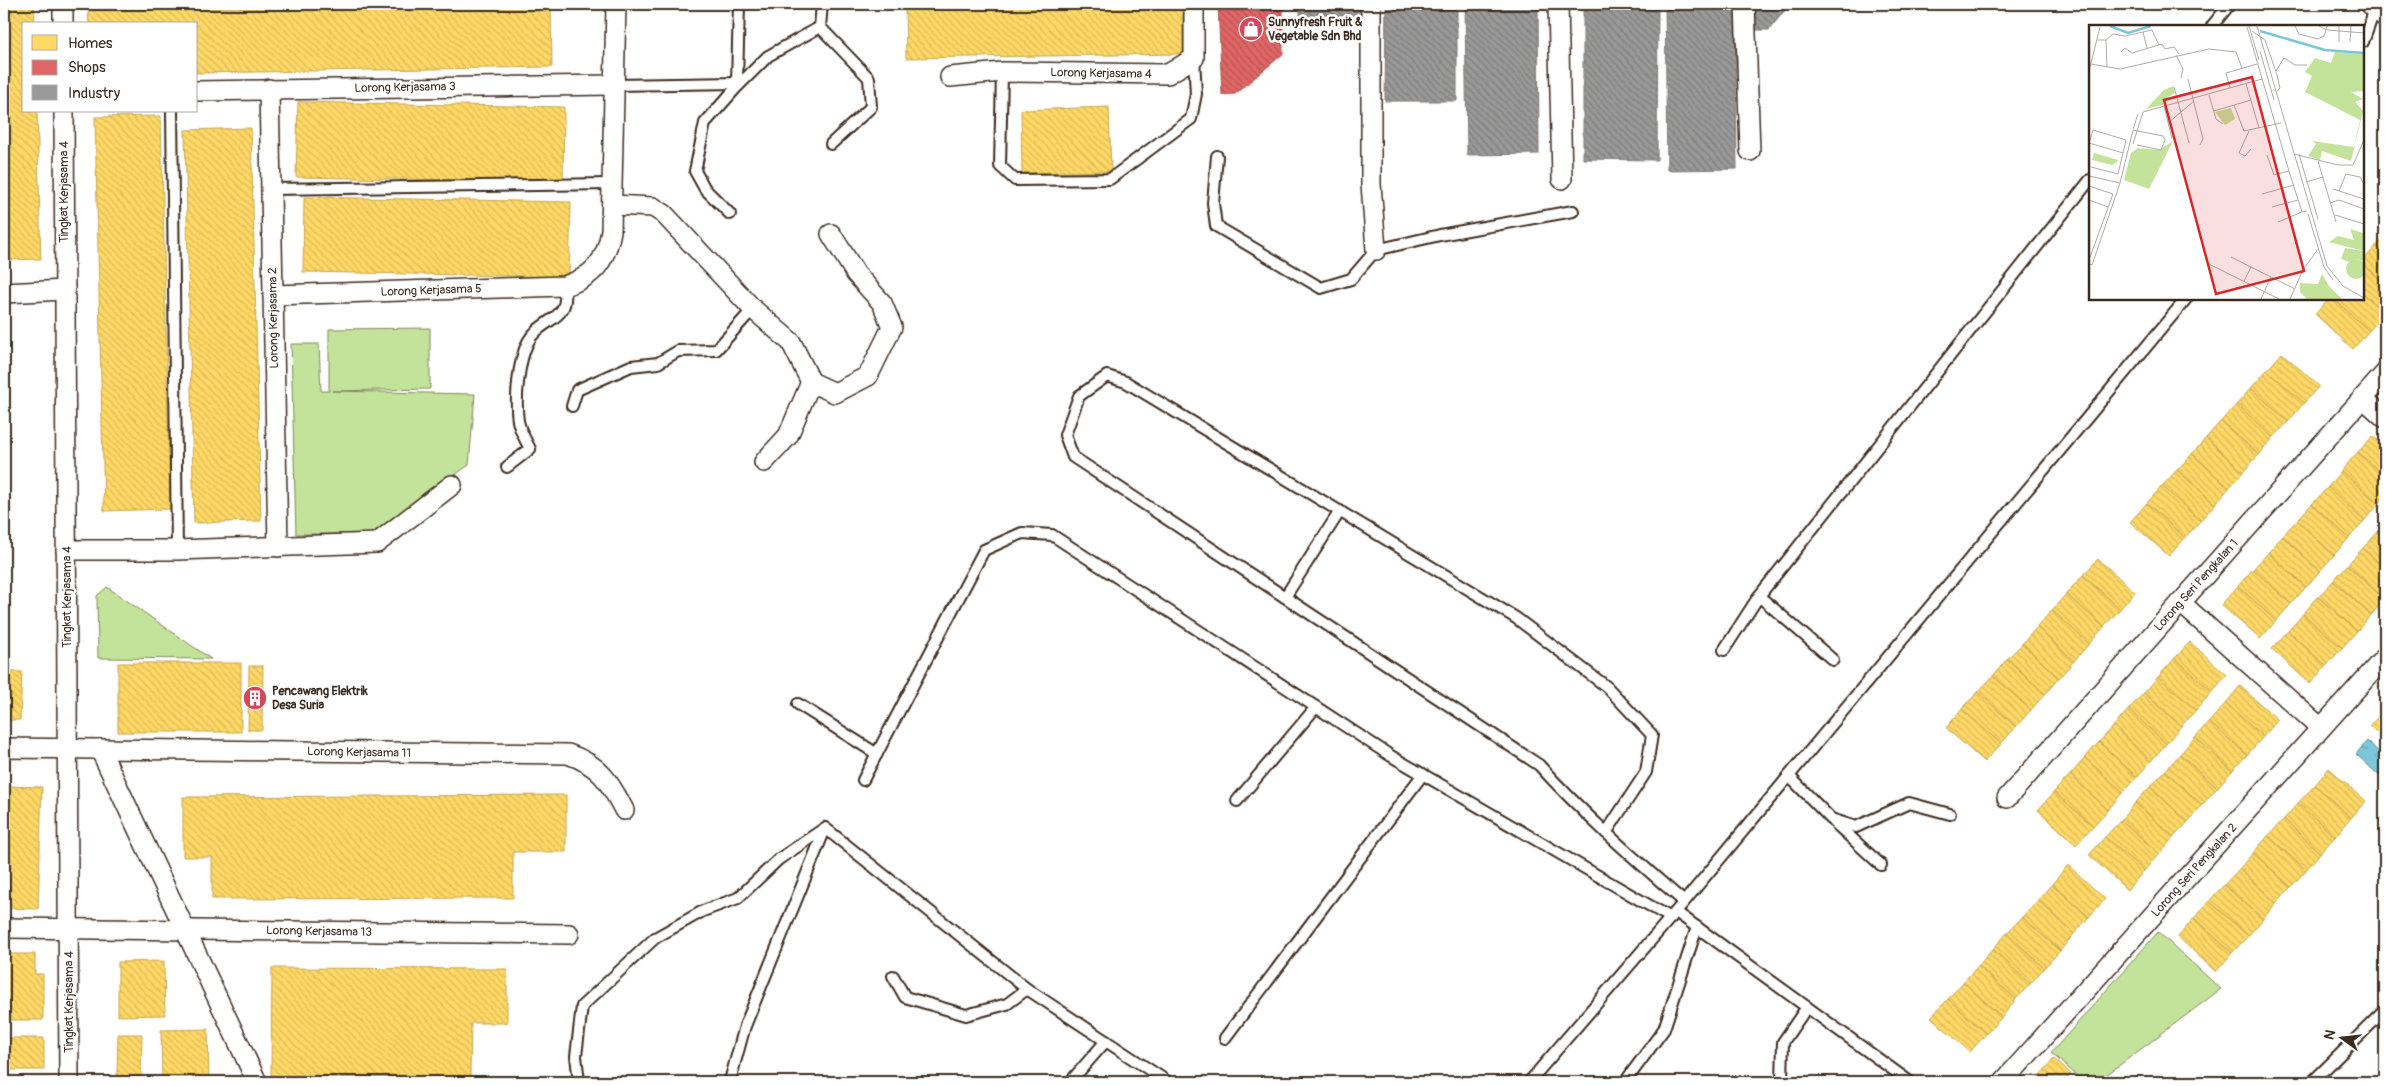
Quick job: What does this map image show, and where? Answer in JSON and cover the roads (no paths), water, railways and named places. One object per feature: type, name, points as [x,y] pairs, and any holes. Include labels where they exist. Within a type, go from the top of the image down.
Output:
[{"type":"street","points":[[63,4],[64,22]]},
{"type":"street","points":[[616,4],[612,205],[653,207],[664,214],[753,309],[791,342],[811,382],[835,393],[868,376],[892,327],[882,303],[856,274],[831,234]]},
{"type":"street","points":[[1194,4],[1194,58]]},
{"type":"street","points":[[1370,4],[1371,184],[1376,250]]},
{"type":"street","points":[[1558,4],[1562,179]]},
{"type":"street","points":[[1746,4],[1750,151]]},
{"type":"street","name":"Lorong Kerjasama 4","points":[[950,77],[1002,72],[1168,74],[1194,58]]},
{"type":"street","name":"Lorong Kerjasama 3","points":[[198,91],[614,85]]},
{"type":"street","name":"Lorong Kerjasama 2","points":[[269,89],[278,548]]},
{"type":"street","name":"Tingkat Kerjasama 4","points":[[64,112],[69,1082]]},
{"type":"street","name":"Lorong Kerjasama 5","points":[[273,294],[564,286],[587,276],[600,264],[608,249],[612,205]]},
{"type":"street","points":[[4,293],[65,290]]},
{"type":"street","name":"Lorong Seri Pengkalan 1","points":[[2007,798],[2385,373]]},
{"type":"street","points":[[764,462],[788,436],[811,382]]},
{"type":"street","points":[[2363,398],[2385,418]]},
{"type":"street","points":[[66,550],[278,548],[377,543],[452,485]]},
{"type":"street","points":[[2181,602],[2321,728]]},
{"type":"street","name":"Lorong Seri Pengkalan 2","points":[[2003,1082],[2385,657]]},
{"type":"street","name":"Lorong Kerjasama 11","points":[[4,748],[568,754],[598,770],[610,782],[624,810]]},
{"type":"street","points":[[100,749],[187,930],[257,1082]]},
{"type":"street","name":"Lorong Kerjasama 13","points":[[4,928],[569,934]]},
{"type":"lane","points":[[614,85],[737,83],[739,4]]},
{"type":"lane","points":[[822,4],[820,27],[869,78],[871,107],[831,144]]},
{"type":"lane","points":[[2213,25],[2230,4]]},
{"type":"lane","points":[[2364,40],[2377,10]]},
{"type":"lane","points":[[730,214],[705,189],[695,171],[704,123],[768,56],[820,27]]},
{"type":"lane","points":[[1002,72],[1000,166],[1015,180],[1110,179],[1191,119],[1196,94],[1194,58]]},
{"type":"lane","points":[[172,112],[177,550]]},
{"type":"lane","points":[[1217,156],[1213,202],[1216,226],[1321,288],[1351,279],[1376,250],[1440,235],[1573,211]]},
{"type":"lane","points":[[1724,650],[1760,596],[2089,181]]},
{"type":"lane","points":[[271,189],[611,184]]},
{"type":"lane","points":[[508,467],[530,449],[518,423],[517,392],[528,342],[534,333],[558,316],[564,306],[566,296],[564,286]]},
{"type":"lane","points":[[1529,1082],[1684,902],[2185,300]]},
{"type":"lane","points":[[572,406],[577,390],[630,366],[658,363],[678,351],[716,350],[753,309]]},
{"type":"lane","points":[[1606,833],[1646,772],[1652,735],[1607,686],[1516,618],[1126,382],[1107,376],[1079,396],[1065,436],[1073,457],[1539,766],[1576,806],[1606,833],[1684,902]]},
{"type":"lane","points":[[1285,597],[1340,512]]},
{"type":"lane","points":[[863,780],[984,550],[1022,533],[1052,534],[1422,774],[1697,928],[1906,1080]]},
{"type":"lane","points":[[1760,596],[1833,660]]},
{"type":"lane","points":[[798,704],[877,754]]},
{"type":"lane","points":[[1238,801],[1316,707]]},
{"type":"lane","points":[[1225,1038],[1422,774]]},
{"type":"lane","points":[[1789,776],[1831,819],[1881,865]]},
{"type":"lane","points":[[1831,819],[1856,827],[1909,803],[1950,814]]},
{"type":"lane","points":[[825,828],[1027,989],[1168,1082]]},
{"type":"lane","points":[[579,1082],[576,1056],[582,1006],[655,938],[703,911],[738,898],[779,859],[825,828]]},
{"type":"lane","points":[[733,1082],[731,1077],[745,1026],[825,828]]},
{"type":"lane","points":[[1625,1082],[1664,1029],[1697,928]]},
{"type":"lane","points":[[893,976],[905,997],[966,1015],[1007,1004],[1027,989]]},
{"type":"lane","points":[[1782,1082],[1783,1042],[1807,1007]]},
{"type":"lane","points":[[2312,1082],[2385,1010]]},
{"type":"lane","points":[[1070,1082],[1106,1041]]},
{"type":"water","points":[[2367,741],[2385,758],[2385,781],[2356,754]]},
{"type":"place","name":"Sunnyfresh Fruit & Vegetable Sdn Bhd","points":[[1251,29]]},
{"type":"place","name":"Pencawang Elektrik Desa Suria","points":[[255,698]]}]
